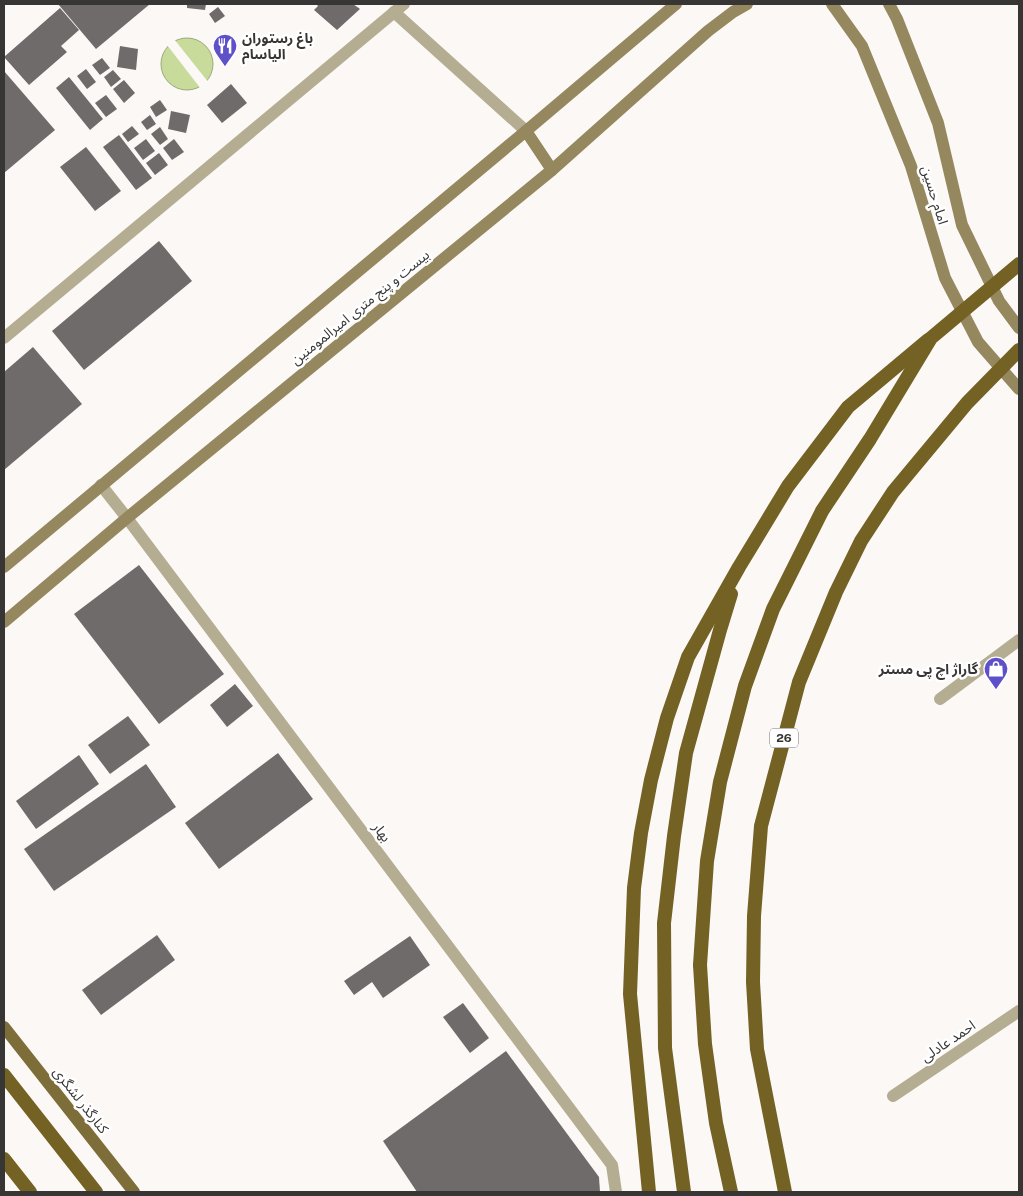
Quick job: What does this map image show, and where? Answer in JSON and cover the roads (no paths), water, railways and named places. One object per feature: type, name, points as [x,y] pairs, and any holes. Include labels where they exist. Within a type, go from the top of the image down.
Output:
[{"type":"highway","points":[[649,1192],[630,994],[634,888],[641,833],[651,780],[667,718],[688,656],[788,486],[848,407],[1019,264]]},
{"type":"highway","points":[[731,1192],[716,1123],[704,1044],[700,965],[707,861],[720,782],[745,686],[773,609],[822,511],[870,440],[931,338]]},
{"type":"highway","name":"26","points":[[785,1192],[757,1049],[753,982],[754,916],[761,826],[799,682],[836,592],[861,541],[893,492],[966,402],[1019,350]]},
{"type":"highway","points":[[684,1192],[665,1048],[664,923],[686,754],[739,567]]},
{"type":"highway","points":[[4,1075],[96,1192]]},
{"type":"highway","points":[[4,1159],[30,1192]]},
{"type":"main road","name":"بیست و پنج متری امیرالمومنین","points":[[4,567],[676,4]]},
{"type":"main road","name":"بیست و پنج متری امیرالمومنین","points":[[4,622],[127,518],[552,170],[735,8],[747,4]]},
{"type":"main road","name":"امام حسین","points":[[832,4],[862,46],[910,166],[945,278],[978,342],[1019,389]]},
{"type":"main road","name":"امام حسین","points":[[889,4],[897,19],[938,123],[962,225],[999,300],[1019,328]]},
{"type":"main road","points":[[526,131],[552,170]]},
{"type":"main road","name":"کنارگذر لشگری","points":[[4,1027],[134,1192]]},
{"type":"street","points":[[4,338],[399,8],[526,131]]},
{"type":"street","name":"بهار","points":[[101,485],[612,1165],[616,1192]]},
{"type":"street","points":[[940,699],[1019,640]]},
{"type":"street","name":"احمد عادلی","points":[[893,1096],[1019,1012]]},
{"type":"place","name":"باغ رستوران الیاسام","points":[[225,67]]},
{"type":"place","name":"گاراژ اچ پی مستر","points":[[996,690]]}]
